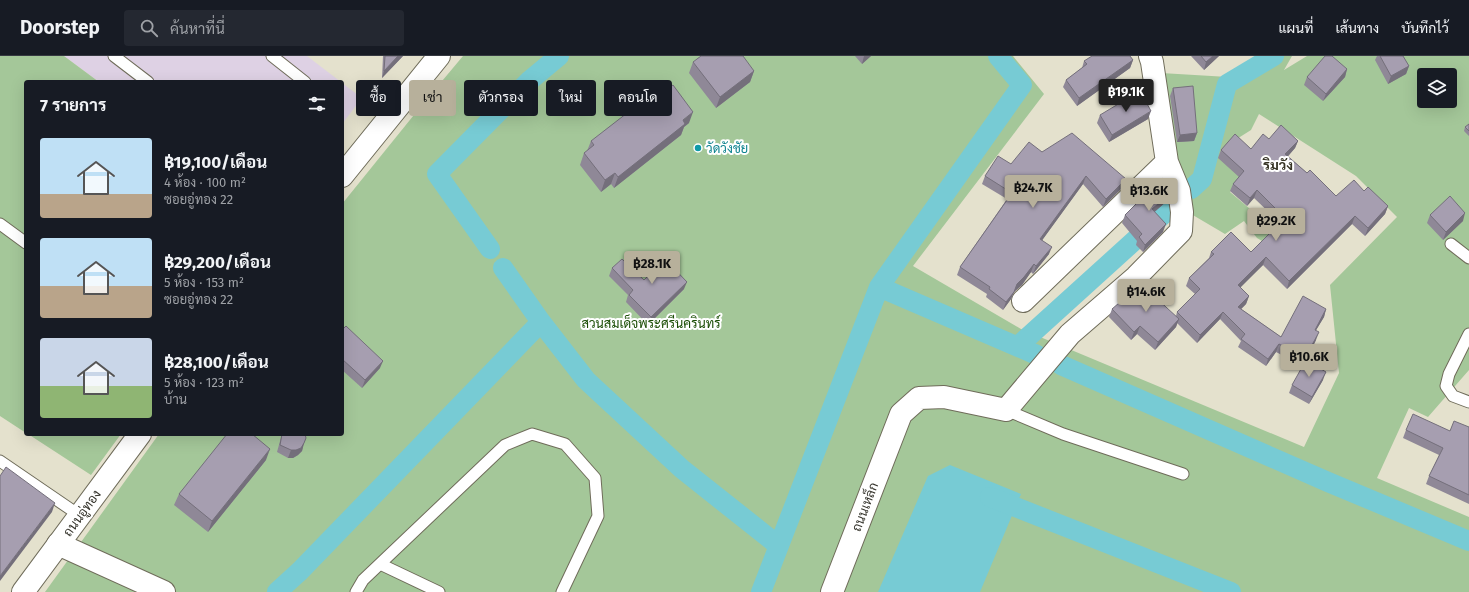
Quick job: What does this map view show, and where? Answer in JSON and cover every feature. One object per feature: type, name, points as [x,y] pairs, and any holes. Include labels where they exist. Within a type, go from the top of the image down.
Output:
[{"type":"street","points":[[1006,410],[1070,334],[1136,276],[1181,231],[1182,212],[1179,192],[1167,162],[1150,56]]},
{"type":"street","points":[[344,173],[430,59]]},
{"type":"street","points":[[1023,301],[1167,162]]},
{"type":"street","name":"ถนนเหล็ก","points":[[832,592],[901,414],[919,398],[944,397],[1006,410]]},
{"type":"street","name":"ถนนอู่ทอง","points":[[24,592],[139,436]]},
{"type":"street","points":[[58,544],[164,592]]},
{"type":"lane","points":[[114,56],[145,80]]},
{"type":"lane","points":[[272,56],[302,80]]},
{"type":"lane","points":[[0,224],[24,242]]},
{"type":"lane","points":[[1451,244],[1469,258]]},
{"type":"lane","points":[[1469,334],[1449,374],[1446,386],[1453,396],[1469,402]]},
{"type":"lane","points":[[1006,410],[1063,434],[1183,474]]},
{"type":"lane","points":[[356,592],[363,580],[505,445],[532,434],[565,444],[595,478],[598,516],[562,592]]},
{"type":"lane","points":[[0,461],[79,516]]},
{"type":"lane","points":[[380,564],[439,592]]},
{"type":"shaded area","points":[[64,56],[307,56],[338,80],[96,80]]},
{"type":"shaded area","points":[[344,84],[356,94],[356,106],[344,121]]},
{"type":"green space","points":[[0,56],[64,56],[96,80],[24,80],[24,432],[0,416]]},
{"type":"green space","name":"สวนสมเด็จพระศรีนครินทร์","points":[[463,56],[1013,56],[1044,94],[913,266],[1021,329],[1304,447],[1339,373],[1330,285],[1397,217],[1356,176],[1259,114],[1251,130],[1232,142],[1240,177],[1230,192],[1275,230],[1262,241],[1257,238],[1244,221],[1225,234],[1186,211],[1161,73],[1245,78],[1260,56],[1292,56],[1284,70],[1307,56],[1469,56],[1469,370],[1428,417],[1409,408],[1377,478],[1469,517],[1469,592],[45,592],[158,436],[344,436],[344,202],[413,116],[456,116],[456,80],[443,80]]},
{"type":"green space","points":[[31,436],[120,436],[91,475]]},
{"type":"water","points":[[950,465],[1021,494],[980,592],[878,592],[928,476]]},
{"type":"building","points":[[385,56],[398,56],[384,71]]},
{"type":"building","points":[[701,56],[743,56],[754,71],[720,97],[693,62]]},
{"type":"building","points":[[1092,56],[1130,56],[1133,60],[1079,98],[1066,80],[1087,64],[1084,61]]},
{"type":"building","points":[[1201,56],[1213,56],[1206,62]]},
{"type":"building","points":[[1325,56],[1332,56],[1347,69],[1326,94],[1307,77]]},
{"type":"building","points":[[1380,56],[1403,56],[1409,66],[1391,76]]},
{"type":"building","points":[[673,85],[693,112],[683,120],[685,124],[618,177],[615,173],[605,180],[584,153],[594,145],[591,141],[623,116],[672,116]]},
{"type":"building","points":[[1193,86],[1197,133],[1180,135],[1173,88]]},
{"type":"building","points":[[1140,91],[1151,111],[1112,135],[1100,115]]},
{"type":"building","points":[[1469,124],[1469,131],[1465,127]]},
{"type":"building","points":[[1281,125],[1298,141],[1285,154],[1307,173],[1310,170],[1336,196],[1354,180],[1364,191],[1368,187],[1388,206],[1368,228],[1355,216],[1289,281],[1266,257],[1238,285],[1249,296],[1238,307],[1281,337],[1303,296],[1326,309],[1315,330],[1319,332],[1305,358],[1279,344],[1268,359],[1241,339],[1245,334],[1223,312],[1200,335],[1177,312],[1200,289],[1189,278],[1214,254],[1211,252],[1231,232],[1251,252],[1285,218],[1257,190],[1250,198],[1233,184],[1244,171],[1221,150],[1235,134],[1251,149],[1263,134],[1269,139]]},
{"type":"building","points":[[1072,133],[1126,179],[1106,199],[1086,176],[1040,239],[1052,247],[1036,266],[1034,264],[1017,284],[1014,292],[1006,302],[989,289],[990,287],[960,267],[1012,193],[985,176],[998,156],[1011,164],[1029,142],[1042,152]]},
{"type":"building","points":[[1163,178],[1169,185],[1171,193],[1152,209],[1166,224],[1145,245],[1139,237],[1142,234],[1125,215],[1145,195],[1152,201],[1147,193]]},
{"type":"building","points":[[1450,196],[1465,213],[1446,232],[1430,215]]},
{"type":"building","points":[[622,259],[644,280],[665,259],[687,282],[651,317],[629,295],[633,290],[612,268]]},
{"type":"building","points":[[1141,284],[1179,319],[1158,342],[1140,326],[1134,332],[1112,309]]},
{"type":"building","points":[[346,326],[383,361],[365,380],[344,361],[344,328]]},
{"type":"building","points":[[1306,360],[1326,372],[1312,397],[1292,385]]},
{"type":"building","points":[[1413,414],[1450,431],[1454,421],[1469,427],[1469,495],[1429,476],[1443,448],[1406,430]]},
{"type":"building","points":[[225,436],[254,436],[270,449],[212,521],[179,494]]},
{"type":"building","points":[[282,436],[306,436],[301,448],[296,450],[291,450],[280,445]]},
{"type":"building","points":[[6,467],[55,503],[0,576],[0,476]]},
{"type":"waterway","points":[[490,249],[437,174],[529,81],[559,56]]},
{"type":"waterway","points":[[761,592],[879,287],[1022,85],[998,56]]},
{"type":"waterway","points":[[1191,189],[1202,179],[1227,84],[1274,56]]},
{"type":"waterway","points":[[1018,346],[1177,202]]},
{"type":"waterway","points":[[503,268],[541,322],[586,380],[682,469],[779,546]]},
{"type":"waterway","points":[[879,287],[1037,355]]},
{"type":"waterway","points":[[277,592],[300,571],[541,322]]},
{"type":"waterway","points":[[1061,365],[1328,482],[1469,541]]},
{"type":"waterway","points":[[990,497],[1231,592]]},
{"type":"place","name":"วัดวังชัย","points":[[698,148]]},
{"type":"district","name":"ริมวัง","points":[[1278,165]]}]
